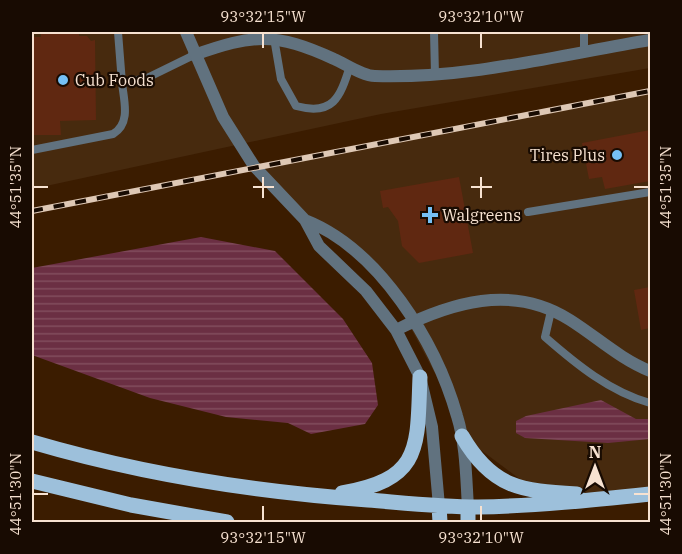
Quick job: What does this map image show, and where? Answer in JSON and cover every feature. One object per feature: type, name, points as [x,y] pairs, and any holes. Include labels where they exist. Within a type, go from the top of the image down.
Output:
[{"type":"main road","points":[[303,494],[357,490],[385,482],[399,473],[413,451],[420,377]]},
{"type":"main road","points":[[462,436],[472,454],[494,476],[518,488],[631,496]]},
{"type":"main road","points":[[32,442],[123,465],[196,480],[303,494],[439,506],[468,515],[651,494]]},
{"type":"main road","points":[[32,481],[131,505],[227,522]]},
{"type":"main road","points":[[439,506],[440,522]]},
{"type":"street","points":[[186,32],[194,55],[223,117],[254,166],[305,220],[319,246],[366,291],[396,330],[420,377],[432,427],[439,506]]},
{"type":"street","points":[[194,55],[231,42],[274,38],[312,49],[371,76],[435,75],[651,40]]},
{"type":"street","points":[[305,220],[328,229],[368,264],[424,334],[449,392],[462,436],[468,515]]},
{"type":"street","points":[[396,330],[437,310],[470,301],[509,301],[552,311],[568,318],[627,361],[651,371]]},
{"type":"lane","points":[[32,150],[113,134],[122,129],[125,121],[118,32]]},
{"type":"lane","points":[[434,32],[435,75]]},
{"type":"lane","points":[[584,32],[584,51]]},
{"type":"lane","points":[[274,38],[281,79],[296,106],[314,111],[329,106],[342,92],[350,66]]},
{"type":"lane","points":[[122,82],[147,78],[194,55]]},
{"type":"lane","points":[[528,212],[651,192]]},
{"type":"lane","points":[[552,311],[545,337],[587,372],[632,398],[651,403]]},
{"type":"shaded area","points":[[32,32],[650,32],[650,68],[381,114],[32,189]]},
{"type":"shaded area","points":[[650,92],[650,494],[536,491],[462,436],[455,411],[390,289],[351,248],[305,220],[254,166]]},
{"type":"shaded area","points":[[201,237],[275,251],[343,319],[372,363],[378,405],[365,424],[311,434],[288,423],[226,417],[150,398],[32,355],[32,268]]},
{"type":"shaded area","points":[[601,400],[636,419],[650,419],[650,439],[608,443],[525,438],[516,433],[516,421],[526,416]]},
{"type":"building","name":"Cub Foods","points":[[79,33],[79,36],[87,36],[91,41],[95,40],[96,120],[60,121],[61,135],[32,135],[32,37],[41,37],[41,34]]},
{"type":"building","name":"Tires Plus","points":[[650,130],[650,167],[648,167],[650,181],[605,189],[602,177],[589,179],[582,143]]},
{"type":"building","name":"Walgreens","points":[[459,177],[473,253],[419,263],[402,246],[398,221],[388,207],[383,208],[380,191]]},
{"type":"building","points":[[650,287],[650,328],[641,330],[634,290]]},
{"type":"railway","points":[[32,211],[650,91]]},
{"type":"place","name":"Cub Foods","points":[[63,80]]},
{"type":"place","name":"Tires Plus","points":[[617,155]]},
{"type":"place","name":"Walgreens","points":[[430,215]]}]
